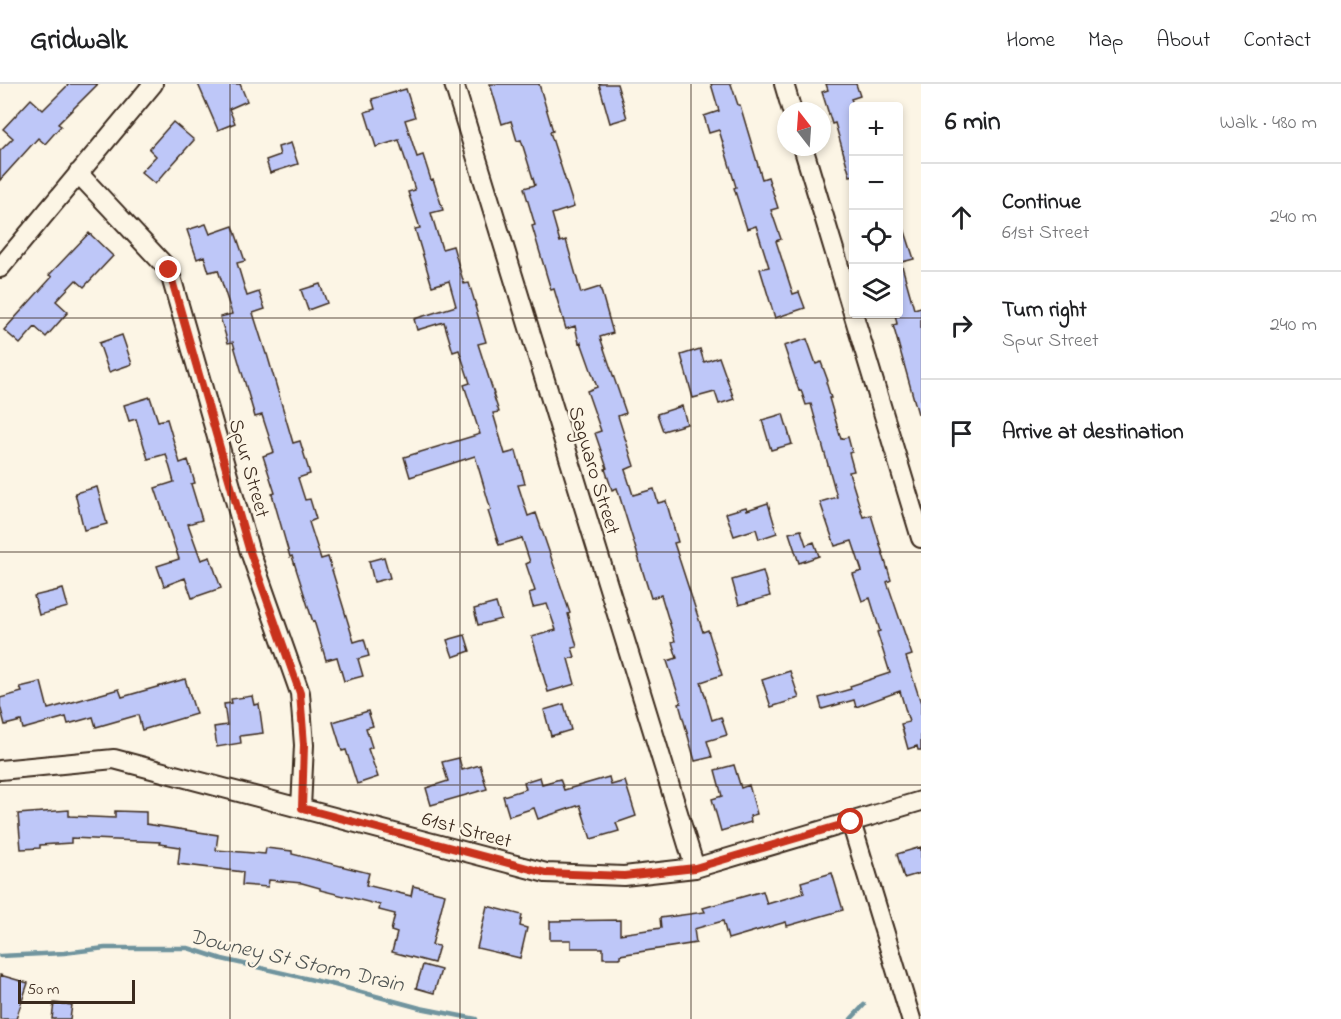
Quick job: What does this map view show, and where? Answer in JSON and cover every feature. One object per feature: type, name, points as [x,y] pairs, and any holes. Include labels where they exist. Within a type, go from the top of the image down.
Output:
[{"type":"street","points":[[0,268],[153,84]]},
{"type":"street","name":"Saguaro Street","points":[[454,84],[695,868]]},
{"type":"street","points":[[784,84],[789,102]]},
{"type":"street","points":[[806,156],[921,538]]},
{"type":"street","name":"Spur Street","points":[[78,173],[169,270],[249,549],[300,693],[304,745],[302,808]]},
{"type":"street","name":"61st Street","points":[[0,770],[114,759],[546,873],[624,876],[695,868],[921,801]]},
{"type":"street","points":[[851,822],[911,1019]]},
{"type":"building","points":[[69,84],[98,84],[58,124],[61,126],[45,144],[38,138],[0,180],[0,151],[13,138],[3,129],[31,99],[43,110]]},
{"type":"building","points":[[198,84],[240,84],[247,101],[229,109],[235,123],[218,130]]},
{"type":"building","points":[[490,84],[539,84],[553,131],[550,132],[574,207],[552,214],[560,242],[566,240],[581,293],[600,287],[613,333],[600,337],[626,413],[618,416],[634,466],[625,470],[633,495],[654,489],[658,503],[666,501],[678,542],[674,543],[703,632],[708,630],[722,675],[701,682],[712,720],[721,717],[727,735],[707,741],[712,757],[695,761],[679,704],[681,703],[667,661],[677,658],[672,642],[675,641],[661,595],[651,598],[617,488],[612,490],[605,469],[607,468],[595,433],[601,431],[587,391],[597,387],[581,342],[579,343],[575,326],[566,329],[554,289],[551,290],[532,226],[535,225],[524,188],[535,185],[521,140],[517,141],[511,121],[502,124]]},
{"type":"building","points":[[599,84],[617,84],[627,118],[610,123]]},
{"type":"building","points":[[711,84],[731,84],[738,105],[740,105],[762,179],[768,177],[778,208],[771,210],[781,239],[776,241],[793,294],[799,292],[805,308],[775,318],[760,269],[769,267],[756,226],[747,229],[719,130],[709,133],[704,116],[719,111]]},
{"type":"building","points":[[826,84],[856,84],[860,96],[849,102],[849,172],[835,123],[832,124],[831,121],[831,102],[825,102],[822,92],[828,90]]},
{"type":"building","points":[[406,89],[415,117],[405,120],[417,157],[423,155],[443,210],[431,213],[442,249],[453,246],[464,284],[469,283],[486,342],[478,344],[499,412],[493,413],[505,454],[516,451],[525,484],[518,485],[528,516],[536,513],[570,613],[568,614],[577,647],[572,648],[575,657],[568,659],[575,684],[548,692],[532,637],[556,630],[547,604],[533,607],[529,593],[535,591],[526,564],[530,562],[522,538],[499,545],[475,456],[410,477],[404,457],[480,434],[464,385],[470,383],[459,350],[453,352],[444,322],[417,330],[414,319],[456,306],[449,281],[432,286],[415,229],[420,228],[408,192],[415,190],[399,140],[376,147],[365,112],[375,109],[372,99]]},
{"type":"building","points":[[173,122],[194,140],[155,184],[141,172],[156,156],[149,149]]},
{"type":"building","points":[[291,143],[298,164],[270,173],[266,160],[280,155],[278,147]]},
{"type":"building","points":[[206,224],[210,234],[233,226],[245,261],[237,263],[247,296],[259,292],[265,309],[253,313],[293,443],[300,441],[310,474],[298,478],[305,500],[310,499],[316,519],[309,522],[321,559],[328,557],[354,642],[364,639],[369,656],[358,659],[363,676],[344,681],[337,657],[326,660],[292,556],[290,557],[272,494],[275,493],[263,456],[274,452],[262,415],[255,417],[233,342],[228,343],[220,317],[232,314],[218,270],[209,272],[204,256],[197,259],[187,230]]},
{"type":"building","points":[[903,225],[914,259],[903,262]]},
{"type":"building","points":[[89,233],[113,256],[84,287],[76,280],[56,301],[68,312],[46,337],[35,327],[20,344],[4,330],[52,277],[49,275]]},
{"type":"building","points":[[903,270],[914,309],[921,307],[921,414],[918,414],[893,325],[897,324],[896,318],[903,318]]},
{"type":"building","points":[[320,284],[327,303],[308,310],[301,290]]},
{"type":"building","points":[[122,335],[132,364],[109,372],[99,343]]},
{"type":"building","points":[[807,339],[816,364],[821,362],[828,381],[826,382],[831,398],[829,398],[841,439],[848,437],[854,471],[849,472],[863,517],[871,515],[891,580],[887,582],[912,655],[906,657],[921,703],[921,750],[918,750],[917,746],[908,749],[901,724],[909,722],[900,691],[856,707],[854,700],[822,709],[819,698],[851,689],[850,686],[890,673],[877,632],[880,631],[870,598],[862,601],[853,574],[862,571],[852,541],[835,546],[820,502],[837,497],[811,404],[806,405],[801,390],[799,391],[784,346]]},
{"type":"building","points":[[700,349],[704,362],[719,357],[734,399],[719,404],[715,392],[693,398],[681,355]]},
{"type":"building","points":[[150,397],[158,421],[167,419],[180,463],[188,460],[195,483],[191,484],[202,520],[188,524],[201,560],[210,557],[221,588],[192,598],[185,578],[164,586],[157,566],[179,559],[155,488],[174,482],[166,454],[148,459],[136,419],[129,421],[124,405]]},
{"type":"building","points":[[682,406],[687,424],[663,431],[657,414]]},
{"type":"building","points":[[783,414],[792,444],[771,450],[762,420]]},
{"type":"building","points":[[97,487],[107,524],[84,530],[75,493]]},
{"type":"building","points":[[768,503],[777,533],[759,539],[756,529],[734,536],[726,513],[746,507],[747,510]]},
{"type":"building","points":[[801,530],[806,545],[814,542],[819,556],[799,563],[789,533]]},
{"type":"building","points":[[384,557],[390,578],[374,582],[369,561]]},
{"type":"building","points":[[763,571],[770,596],[739,605],[732,580]]},
{"type":"building","points":[[63,589],[68,607],[39,615],[34,596]]},
{"type":"building","points":[[496,603],[501,619],[478,625],[474,609]]},
{"type":"building","points":[[465,635],[470,651],[453,657],[447,640]]},
{"type":"building","points":[[790,671],[799,698],[771,707],[762,680]]},
{"type":"building","points":[[185,679],[196,714],[142,730],[138,715],[96,727],[93,717],[68,724],[66,717],[23,729],[21,721],[5,725],[0,706],[0,698],[22,692],[20,687],[41,682],[48,709],[119,689],[122,697]]},
{"type":"building","points":[[252,696],[254,705],[259,704],[263,733],[240,736],[241,743],[217,747],[214,727],[227,725],[224,704],[232,703],[231,699]]},
{"type":"building","points":[[564,704],[571,730],[551,736],[544,710]]},
{"type":"building","points":[[368,711],[373,726],[366,728],[372,747],[368,749],[378,777],[357,784],[346,750],[342,751],[333,722]]},
{"type":"building","points":[[459,758],[462,770],[480,765],[487,789],[431,805],[426,788],[448,781],[442,762]]},
{"type":"building","points":[[734,765],[741,788],[749,785],[757,814],[750,816],[751,822],[721,831],[712,799],[722,796],[715,770]]},
{"type":"building","points":[[540,777],[542,784],[560,779],[564,790],[609,777],[611,785],[625,781],[636,816],[616,823],[619,831],[591,839],[580,805],[538,819],[534,808],[509,816],[503,796],[526,789],[524,782]]},
{"type":"building","points":[[69,810],[69,816],[115,818],[115,811],[146,812],[146,824],[218,835],[216,850],[265,854],[266,848],[292,851],[292,854],[369,873],[366,885],[411,896],[413,886],[445,894],[432,945],[439,946],[434,963],[392,952],[397,933],[391,931],[395,914],[379,910],[380,905],[320,890],[320,888],[302,883],[269,880],[268,887],[242,885],[243,872],[178,864],[180,847],[159,844],[160,842],[71,838],[71,843],[21,849],[18,814]]},
{"type":"building","points":[[921,847],[921,873],[904,878],[897,854]]},
{"type":"building","points":[[832,873],[843,910],[787,926],[786,922],[728,939],[723,921],[694,929],[696,943],[620,955],[620,958],[603,958],[603,948],[571,948],[571,940],[550,940],[550,921],[620,920],[620,934],[661,928],[660,918],[705,912],[703,908],[763,891],[767,904],[804,893],[801,882]]},
{"type":"building","points":[[487,906],[522,915],[520,926],[527,928],[520,958],[477,948]]},
{"type":"building","points":[[423,965],[441,970],[434,993],[416,988]]},
{"type":"building","points":[[0,975],[28,983],[16,1019],[0,1019]]},
{"type":"building","points":[[54,1003],[72,1005],[70,1019],[52,1019]]},
{"type":"waterway","name":"Downey St Storm Drain","points":[[0,956],[64,953],[105,948],[188,948],[222,959],[335,985],[420,1008],[476,1019]]},
{"type":"waterway","name":"Downey St Storm Drain","points":[[851,1019],[864,1005]]},
{"type":"route","points":[[169,270],[249,549],[300,693],[304,745],[302,808],[546,873],[624,876],[695,868],[851,822]]}]
